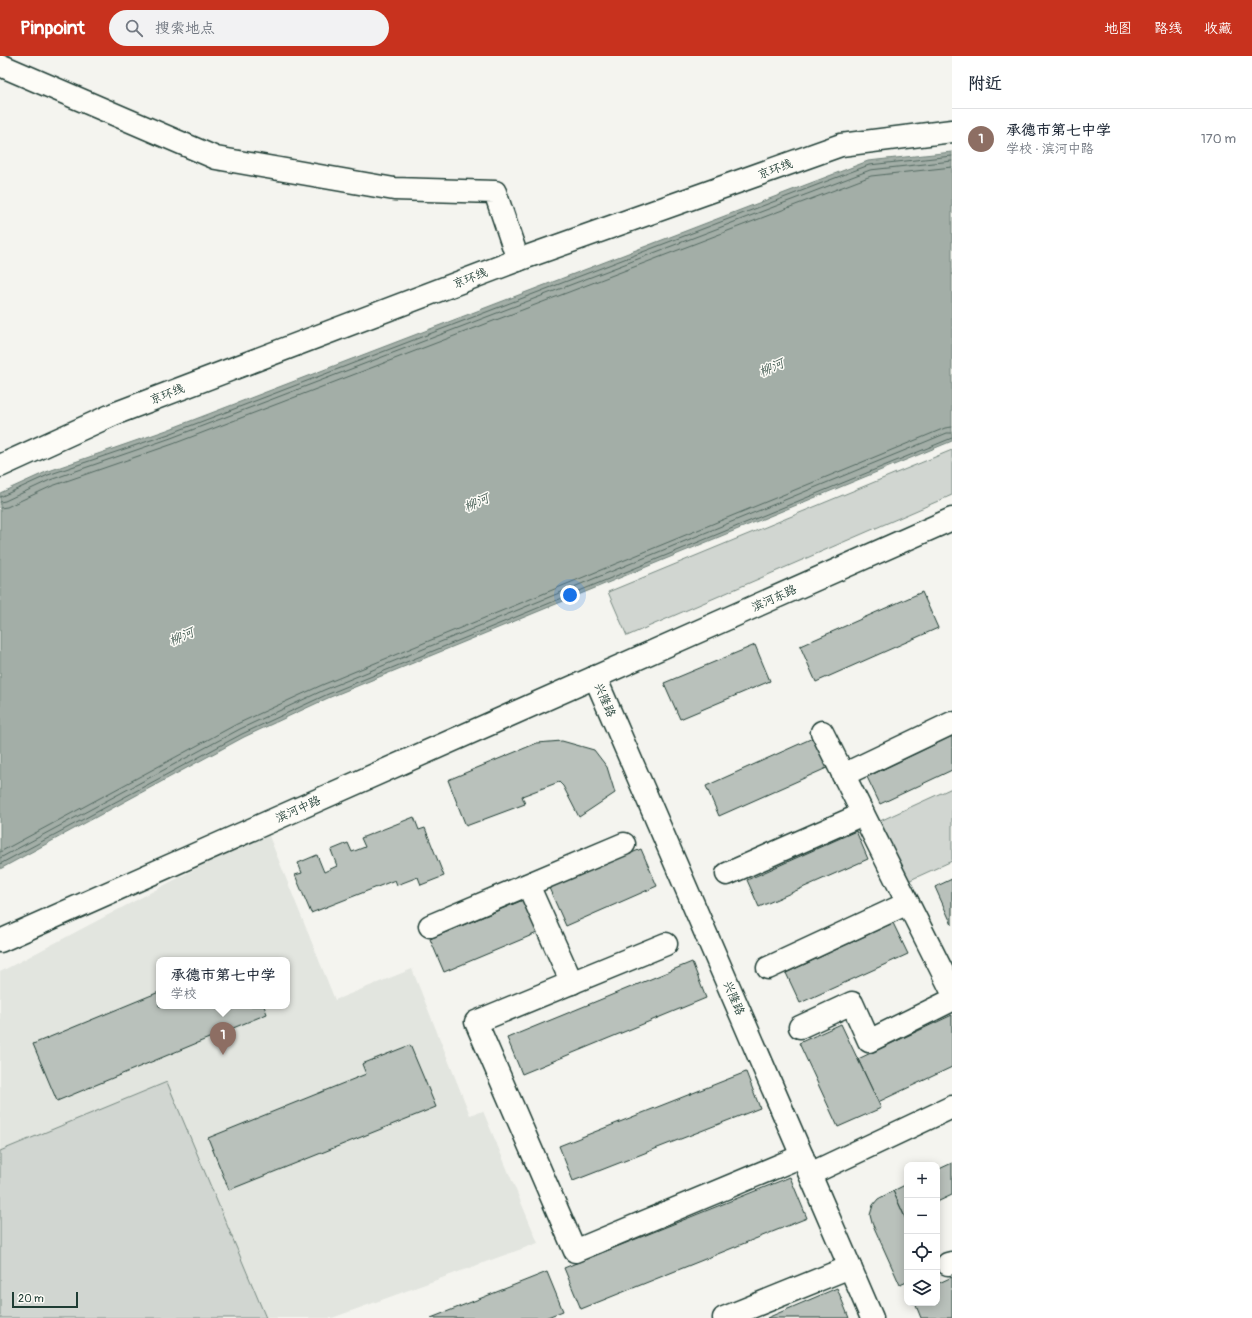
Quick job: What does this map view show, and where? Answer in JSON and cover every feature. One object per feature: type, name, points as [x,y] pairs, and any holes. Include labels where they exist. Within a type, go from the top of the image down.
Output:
[{"type":"main road","points":[[0,65],[216,158],[394,189],[495,192],[518,260]]},
{"type":"main road","name":"京环线","points":[[0,466],[114,414],[518,260],[841,145],[952,131]]},
{"type":"main road","name":"滨河东路","points":[[595,677],[952,519]]},
{"type":"main road","name":"滨河中路","points":[[0,941],[595,677]]},
{"type":"main road","name":"兴隆路","points":[[595,677],[872,1318]]},
{"type":"main road","points":[[843,775],[952,723]]},
{"type":"main road","points":[[822,732],[952,991]]},
{"type":"main road","points":[[727,874],[863,814]]},
{"type":"main road","points":[[430,926],[624,844]]},
{"type":"main road","points":[[528,885],[572,983]]},
{"type":"main road","points":[[768,968],[908,903]]},
{"type":"main road","points":[[666,944],[476,1022],[575,1251],[806,1165],[952,1107]]},
{"type":"main road","points":[[800,1027],[852,1003],[869,1041],[952,1000]]},
{"type":"main road","points":[[724,1318],[850,1267]]},
{"type":"shaded area","points":[[952,450],[952,495],[627,636],[608,592]]},
{"type":"shaded area","points":[[952,788],[952,861],[908,881],[880,821]]},
{"type":"shaded area","points":[[267,831],[335,1000],[412,969],[470,1115],[483,1111],[538,1243],[332,1318],[0,1318],[0,972]]},
{"type":"shaded area","points":[[167,1082],[266,1318],[0,1318],[0,1151]]},
{"type":"water","name":"柳河","points":[[952,152],[952,441],[328,698],[244,737],[0,869],[0,493],[46,472],[167,430],[868,161]]},
{"type":"building","points":[[922,592],[938,628],[816,682],[800,646]]},
{"type":"building","points":[[755,645],[770,681],[680,719],[664,683]]},
{"type":"building","points":[[952,736],[952,770],[880,804],[867,777]]},
{"type":"building","points":[[815,737],[829,767],[719,816],[706,786]]},
{"type":"building","points":[[562,741],[594,750],[607,767],[615,793],[579,817],[563,786],[559,782],[522,796],[525,804],[466,826],[448,780],[537,743]]},
{"type":"building","points":[[414,817],[419,830],[425,828],[444,876],[421,885],[418,877],[397,885],[395,880],[311,913],[295,875],[302,873],[298,863],[317,855],[324,872],[337,866],[331,850],[348,843],[352,852],[365,847],[361,838]]},
{"type":"building","points":[[856,831],[868,859],[759,907],[747,880]]},
{"type":"building","points":[[641,849],[657,886],[566,926],[549,888]]},
{"type":"building","points":[[952,879],[952,925],[935,887]]},
{"type":"building","points":[[523,900],[537,933],[444,972],[430,939]]},
{"type":"building","points":[[893,923],[908,954],[800,1003],[786,973]]},
{"type":"building","points":[[692,962],[706,998],[522,1074],[507,1038]]},
{"type":"building","points":[[156,993],[156,1009],[265,1009],[267,1014],[57,1101],[33,1044]]},
{"type":"building","points":[[952,1015],[952,1067],[878,1102],[858,1059]]},
{"type":"building","points":[[841,1024],[881,1108],[838,1127],[799,1043]]},
{"type":"building","points":[[410,1045],[436,1107],[229,1190],[208,1138],[366,1074],[362,1064]]},
{"type":"building","points":[[746,1072],[760,1108],[573,1181],[559,1146]]},
{"type":"building","points":[[952,1163],[952,1195],[940,1201],[940,1198],[940,1169]]},
{"type":"building","points":[[790,1177],[807,1218],[581,1309],[564,1268]]},
{"type":"building","points":[[904,1186],[904,1215],[893,1191]]},
{"type":"building","points":[[893,1191],[904,1215],[904,1283],[900,1285],[872,1223],[870,1215],[873,1205],[878,1199]]},
{"type":"building","points":[[547,1272],[563,1311],[545,1318],[431,1318]]},
{"type":"building","points":[[952,1277],[952,1318],[921,1318],[916,1306],[940,1306],[940,1283]]},
{"type":"building","points":[[837,1288],[849,1318],[767,1318]]},
{"type":"place","name":"承德市第七中学","points":[[223,1055]]}]
